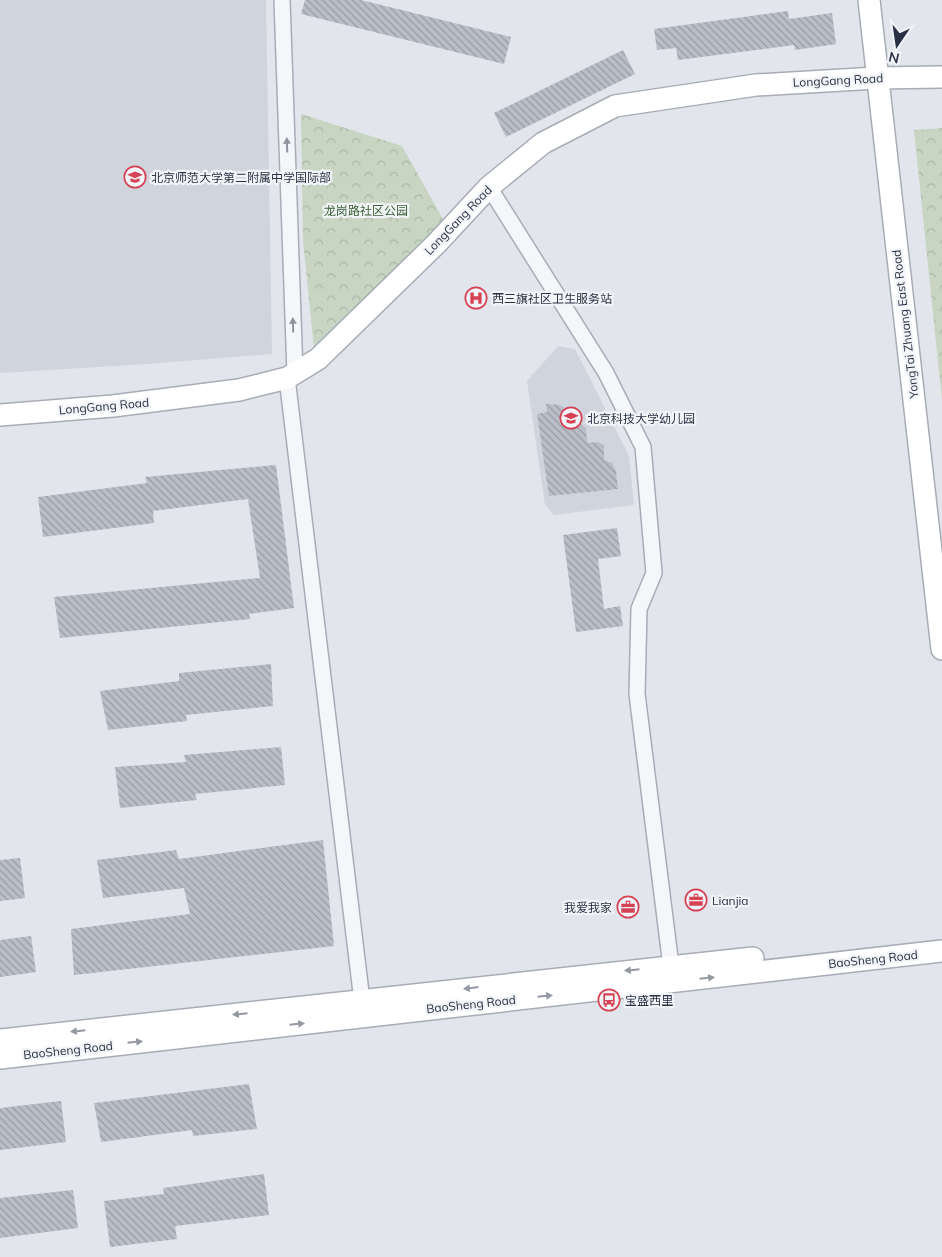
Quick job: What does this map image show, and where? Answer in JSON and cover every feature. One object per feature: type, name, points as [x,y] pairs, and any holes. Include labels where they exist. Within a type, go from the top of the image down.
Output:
[{"type":"street","points":[[282,0],[291,376],[362,1000]]},
{"type":"street","name":"YongTai Zhuang East Road","points":[[869,0],[876,78],[942,649]]},
{"type":"street","name":"LongGang Road","points":[[0,415],[113,406],[239,390],[291,376],[318,359],[436,244],[489,187],[543,144],[615,106],[756,85],[876,78],[942,77]]},
{"type":"street","points":[[489,187],[606,374],[642,447],[654,573],[639,609],[637,694],[671,966]]},
{"type":"street","name":"BaoSheng Road","points":[[0,1040],[671,966],[942,939]]},
{"type":"street","name":"BaoSheng Road","points":[[0,1058],[942,951]]},
{"type":"shaded area","name":"北京师范大学第二附属中学国际部","points":[[0,0],[266,0],[272,354],[0,373]]},
{"type":"shaded area","name":"北京科技大学幼儿园","points":[[558,346],[575,349],[629,456],[634,505],[554,515],[545,505],[527,381]]},
{"type":"green space","name":"龙岗路社区公园","points":[[301,114],[402,146],[444,221],[381,287],[314,348],[303,241]]},
{"type":"green space","points":[[942,128],[942,400],[914,130]]},
{"type":"building","points":[[305,0],[361,0],[511,37],[504,64],[301,14]]},
{"type":"building","points":[[788,11],[789,19],[832,13],[836,44],[795,50],[794,45],[678,60],[676,48],[657,50],[654,29]]},
{"type":"building","points":[[623,50],[635,74],[506,137],[494,113]]},
{"type":"building","points":[[546,404],[559,405],[567,409],[568,424],[580,423],[586,429],[587,443],[598,442],[604,446],[604,460],[612,463],[616,471],[618,489],[549,496],[537,414],[547,412]]},
{"type":"building","points":[[276,465],[294,608],[249,614],[250,619],[60,638],[54,597],[260,578],[248,499],[153,511],[154,523],[43,537],[38,497],[147,483],[145,477]]},
{"type":"building","points":[[617,528],[621,556],[598,559],[604,609],[620,606],[623,626],[576,632],[563,535]]},
{"type":"building","points":[[271,664],[273,706],[186,715],[187,721],[108,730],[100,691],[179,681],[179,673]]},
{"type":"building","points":[[281,747],[285,785],[195,794],[197,800],[120,808],[115,767],[186,762],[184,755]]},
{"type":"building","points":[[323,840],[334,946],[74,975],[71,929],[190,914],[184,888],[103,898],[97,860],[176,850],[179,859]]},
{"type":"building","points":[[20,858],[25,898],[0,901],[0,860]]},
{"type":"building","points":[[31,936],[36,972],[0,977],[0,940]]},
{"type":"building","points":[[249,1084],[257,1129],[193,1136],[192,1130],[101,1142],[94,1103]]},
{"type":"building","points":[[61,1101],[66,1142],[0,1150],[0,1108]]},
{"type":"building","points":[[264,1174],[269,1215],[175,1226],[177,1239],[110,1247],[104,1201],[164,1194],[163,1188]]},
{"type":"building","points":[[73,1190],[78,1228],[0,1238],[0,1198]]},
{"type":"place","name":"北京师范大学第二附属中学国际部","points":[[135,177]]},
{"type":"place","name":"西三旗社区卫生服务站","points":[[476,298]]},
{"type":"place","name":"北京科技大学幼儿园","points":[[571,418]]},
{"type":"place","name":"Lianjia","points":[[696,900]]},
{"type":"place","name":"我爱我家","points":[[628,907]]},
{"type":"place","name":"宝盛西里","points":[[609,1000]]}]
